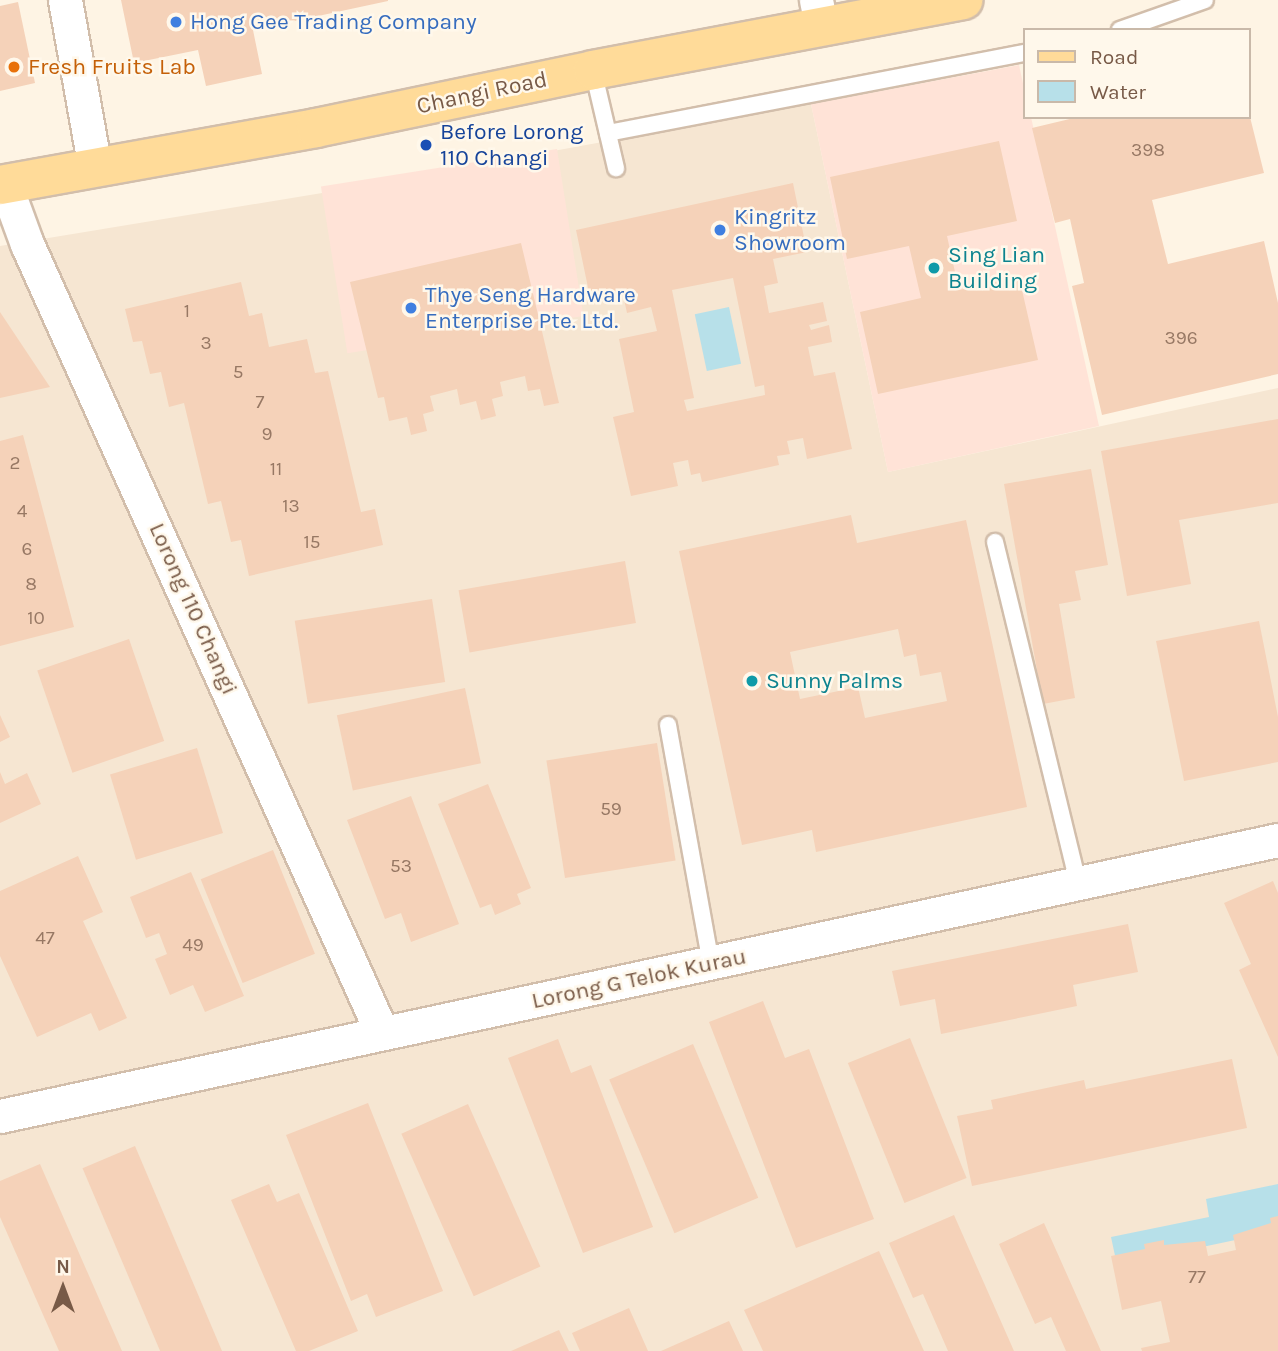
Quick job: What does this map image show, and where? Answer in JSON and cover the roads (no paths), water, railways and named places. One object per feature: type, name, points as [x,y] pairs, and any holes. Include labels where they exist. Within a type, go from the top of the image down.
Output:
[{"type":"main road","name":"Changi Road","points":[[2,184],[316,128],[593,70],[819,13],[963,0]]},
{"type":"street","points":[[65,0],[96,168]]},
{"type":"street","name":"Lorong 110 Changi","points":[[2,184],[382,1033]]},
{"type":"street","name":"Lorong G Telok Kurau","points":[[0,1116],[1278,840]]},
{"type":"lane","points":[[1126,28],[1205,0]]},
{"type":"lane","points":[[608,132],[1023,53]]},
{"type":"lane","points":[[593,70],[616,168]]},
{"type":"lane","points":[[996,542],[1078,883]]},
{"type":"lane","points":[[668,725],[711,964]]},
{"type":"water","points":[[729,307],[741,364],[707,371],[695,314]]},
{"type":"water","points":[[1278,1184],[1278,1231],[1117,1265],[1111,1237],[1209,1217],[1206,1199]]},
{"type":"place","name":"Hong Gee Trading Company","points":[[176,22]]},
{"type":"place","name":"Fresh Fruits Lab","points":[[14,67]]},
{"type":"place","name":"Before Lorong 110 Changi","points":[[426,145]]},
{"type":"place","name":"Kingritz Showroom","points":[[720,230]]},
{"type":"place","name":"Sing Lian Building","points":[[934,268]]},
{"type":"place","name":"Thye Seng Hardware Enterprise Pte. Ltd.","points":[[411,308]]},
{"type":"place","name":"Sunny Palms","points":[[752,681]]}]
